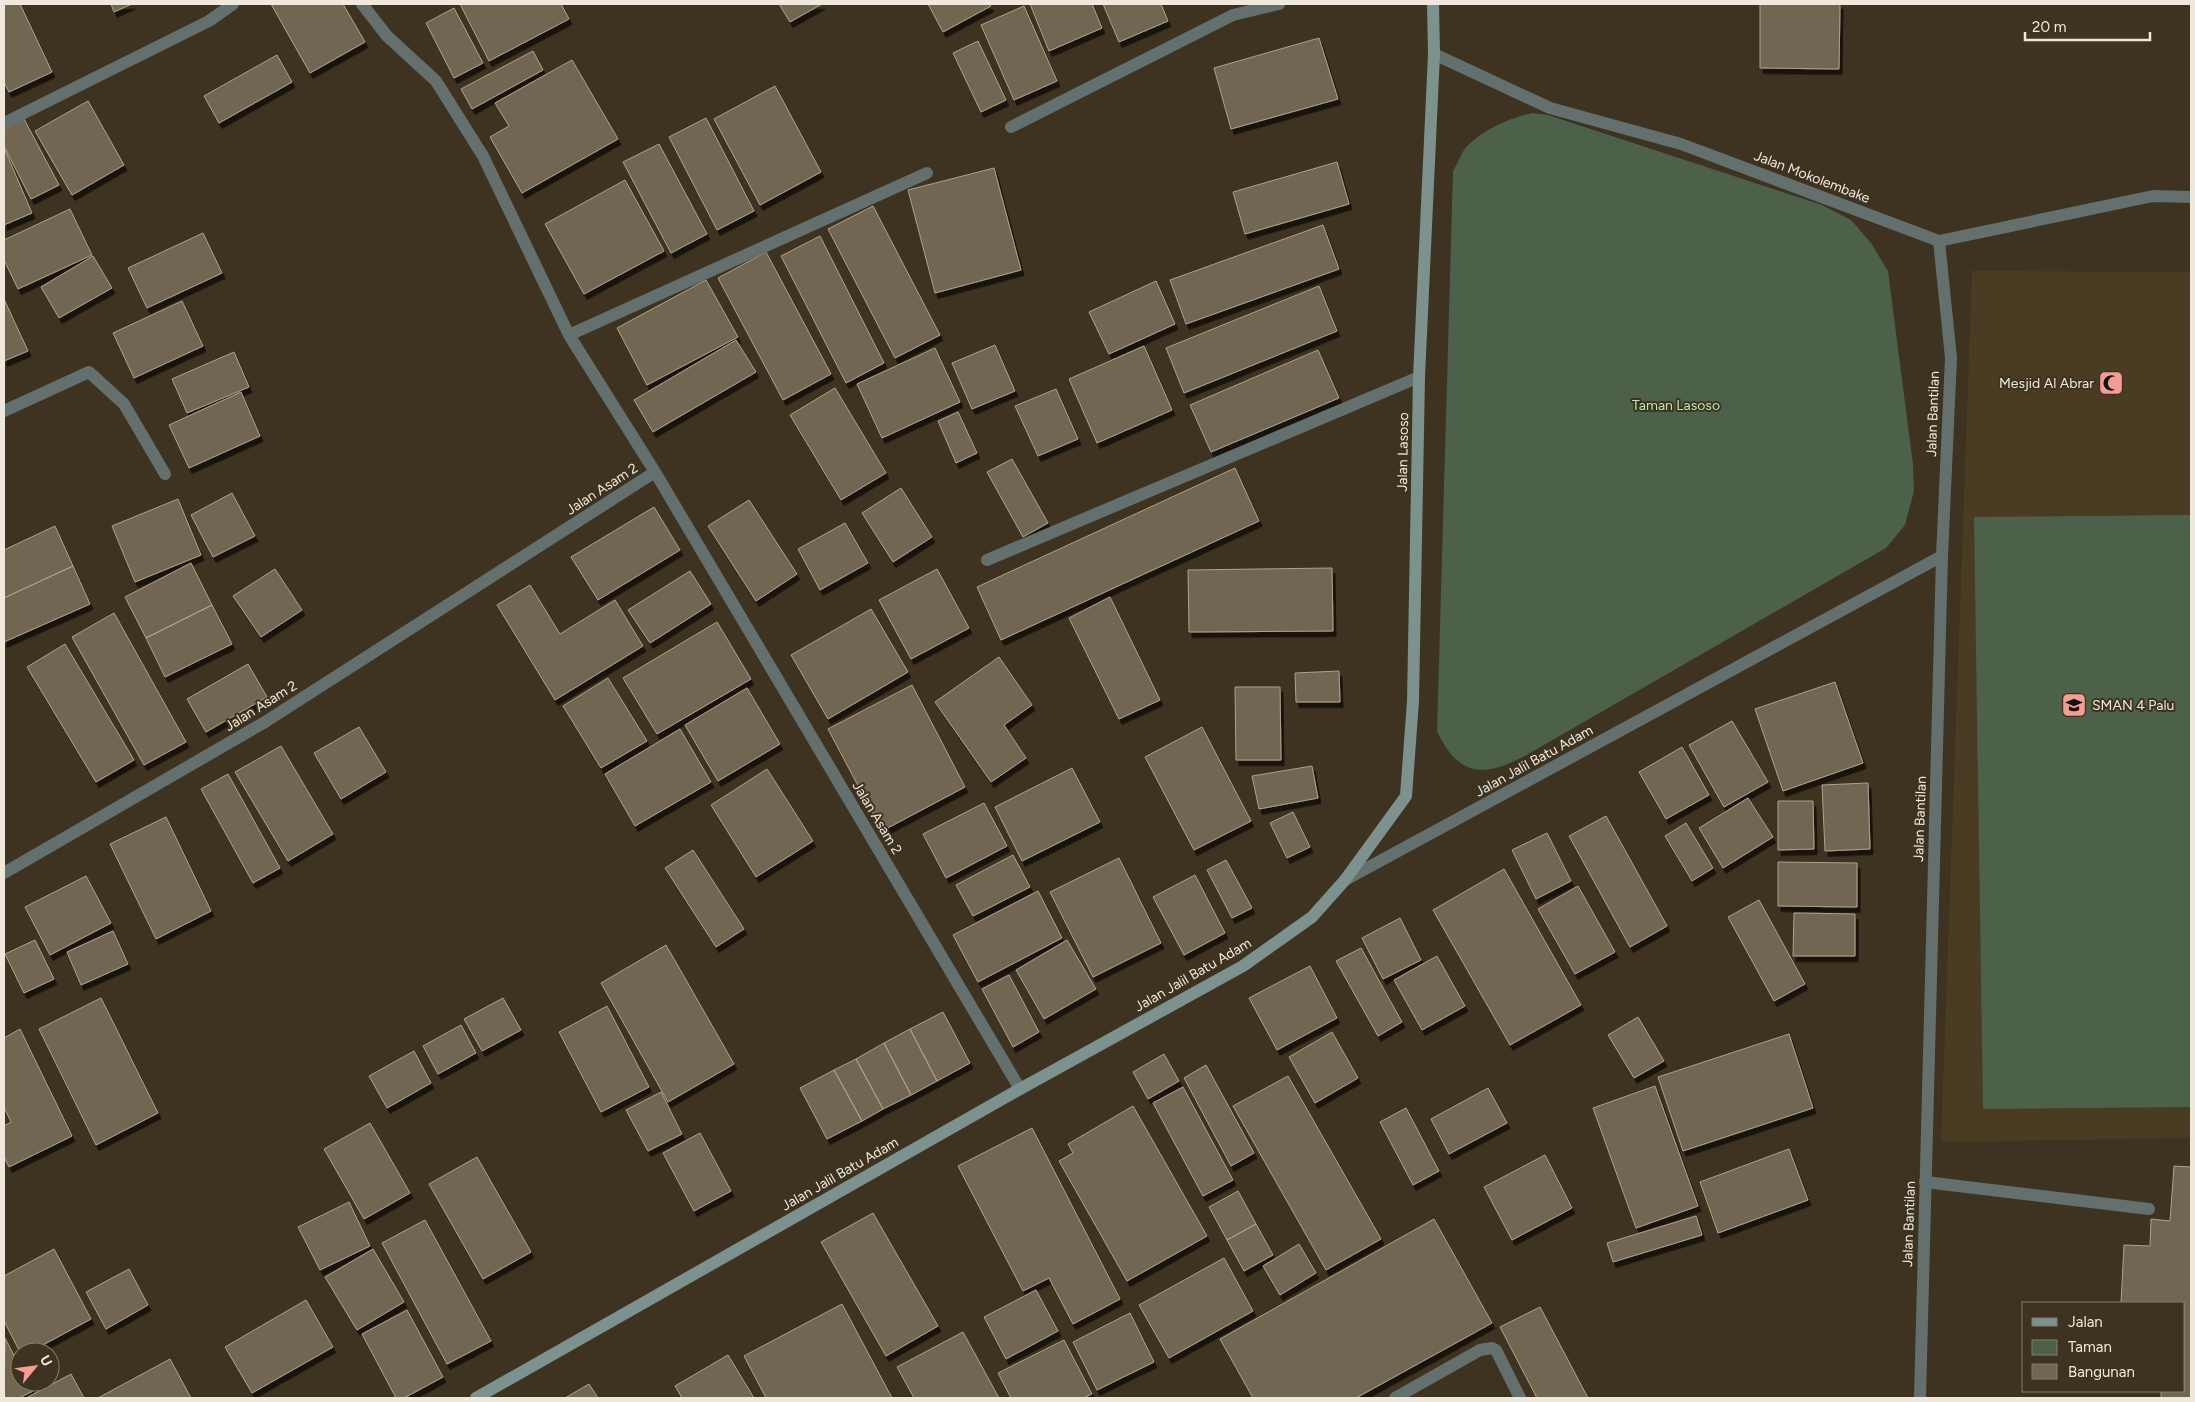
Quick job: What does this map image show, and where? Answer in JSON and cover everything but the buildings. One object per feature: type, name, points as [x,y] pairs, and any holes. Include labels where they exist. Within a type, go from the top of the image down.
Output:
[{"type":"street","points":[[4,123],[200,26],[233,4]]},
{"type":"street","points":[[362,4],[386,36],[436,82],[483,156],[569,335],[655,472]]},
{"type":"street","points":[[1012,127],[1233,15],[1279,4]]},
{"type":"street","name":"Jalan Lasoso","points":[[1345,880],[1406,796],[1413,701],[1419,377],[1434,54],[1433,4]]},
{"type":"street","name":"Jalan Mokolembake","points":[[1434,54],[1550,108],[1681,144],[1939,241]]},
{"type":"street","points":[[569,335],[927,173]]},
{"type":"street","points":[[1939,241],[2153,196],[2191,197]]},
{"type":"street","name":"Jalan Bantilan","points":[[1920,1398],[1942,556],[1951,358],[1939,241]]},
{"type":"street","points":[[4,411],[89,372],[124,404],[165,474]]},
{"type":"street","points":[[987,560],[1419,377]]},
{"type":"street","name":"Jalan Asam 2","points":[[4,873],[265,722],[655,472],[1020,1089]]},
{"type":"street","name":"Jalan Jalil Batu Adam","points":[[476,1398],[1020,1089],[1243,966],[1312,917],[1345,880],[1942,556]]},
{"type":"street","points":[[1925,1182],[2149,1210]]},
{"type":"street","points":[[1395,1398],[1480,1350],[1492,1348],[1496,1350],[1520,1398]]},
{"type":"shaded area","name":"SMAN 4 Palu","points":[[1972,271],[2191,272],[2191,1138],[1941,1142]]},
{"type":"green space","name":"Taman Lasoso","points":[[1532,113],[1548,115],[1822,205],[1851,220],[1871,243],[1888,271],[1913,465],[1914,491],[1905,525],[1886,548],[1530,753],[1501,767],[1488,770],[1465,766],[1446,747],[1437,731],[1453,171],[1464,150],[1486,131],[1514,118]]},
{"type":"green space","name":"SMAN 4 Palu","points":[[2191,515],[2191,1107],[1983,1109],[1974,517]]},
{"type":"place","name":"Mesjid Al Abrar","points":[[2111,383]]},
{"type":"place","name":"SMAN 4 Palu","points":[[2074,705]]}]
